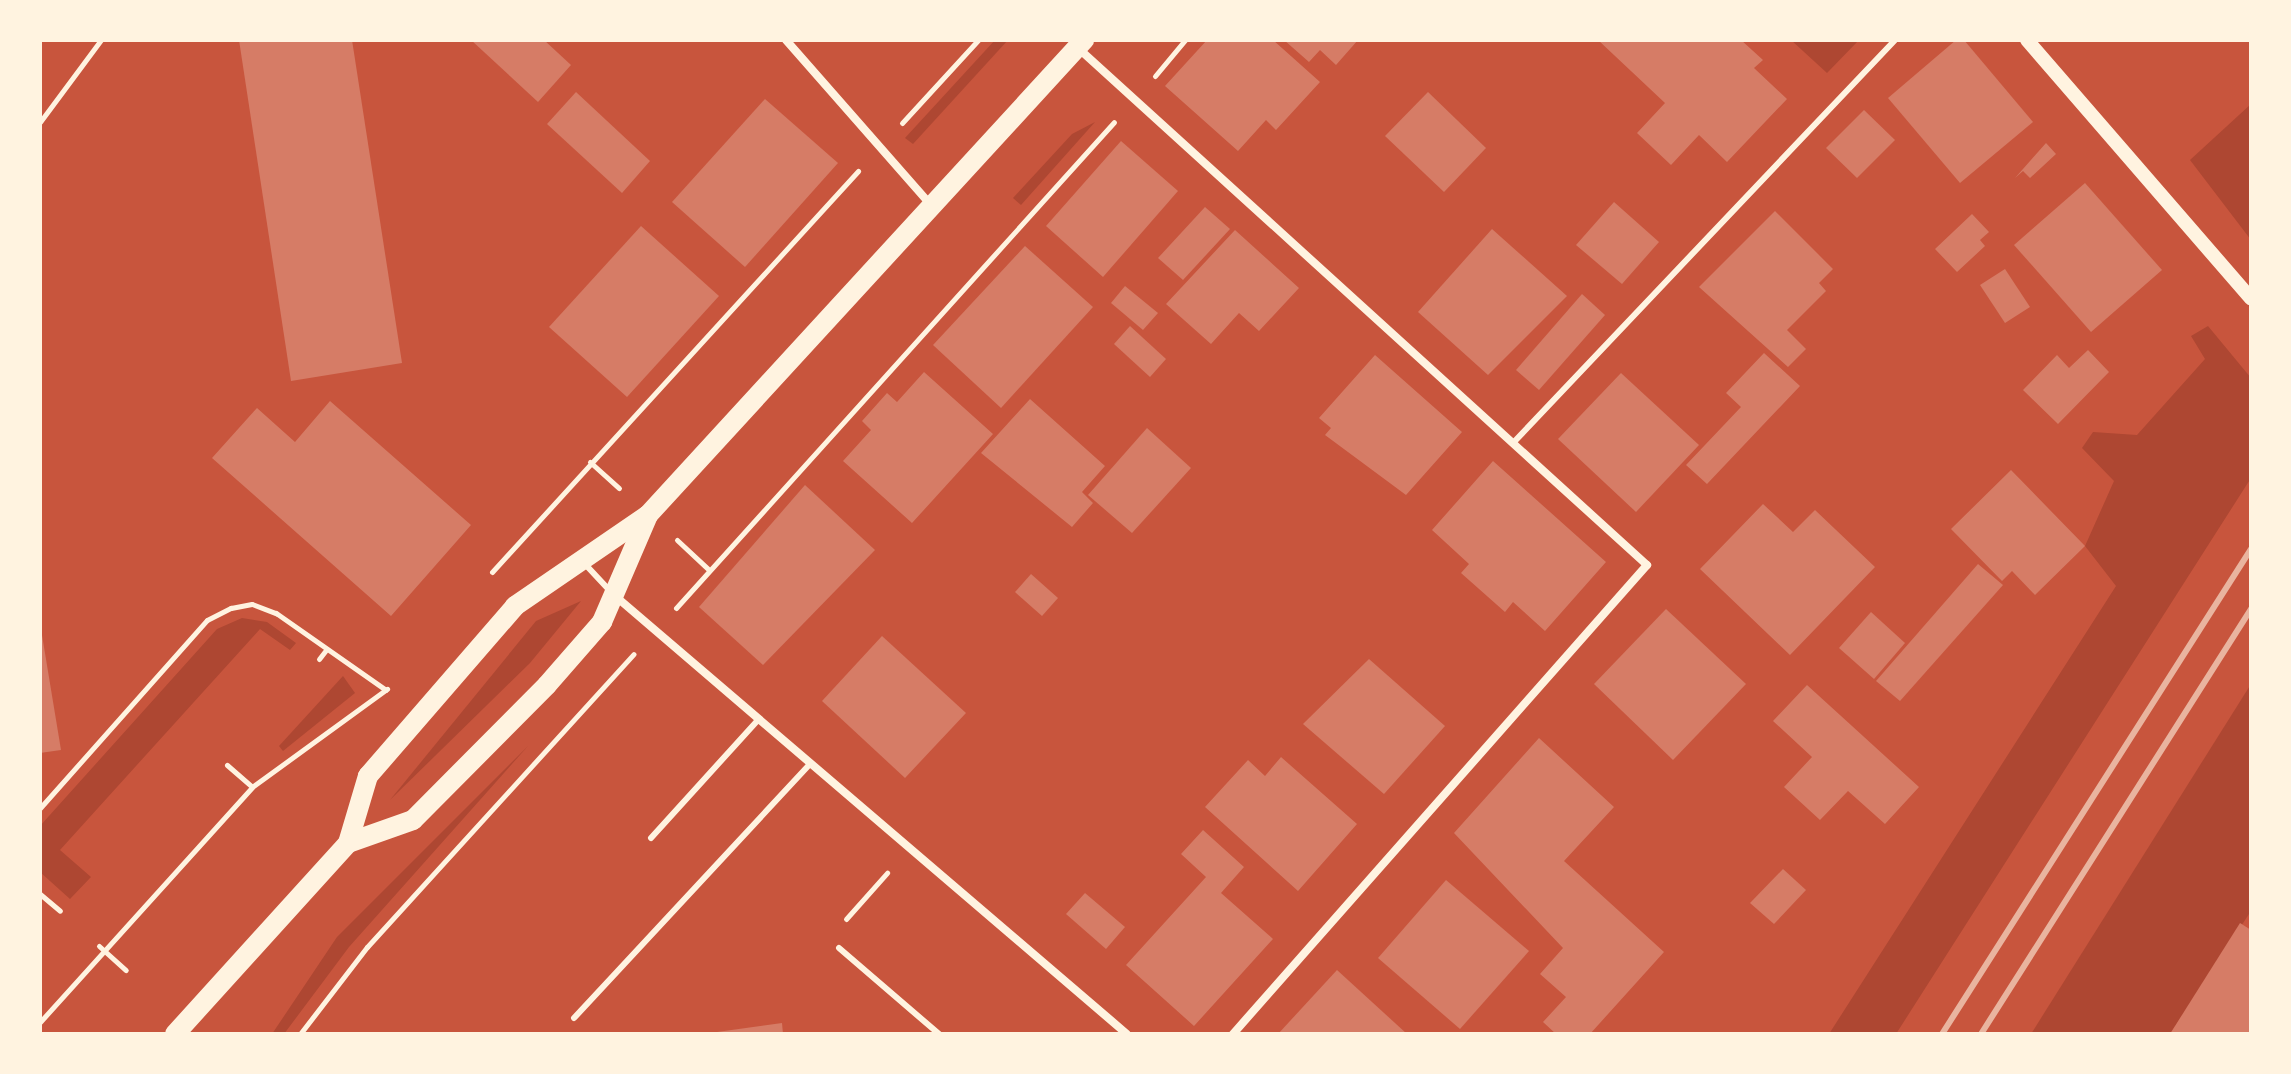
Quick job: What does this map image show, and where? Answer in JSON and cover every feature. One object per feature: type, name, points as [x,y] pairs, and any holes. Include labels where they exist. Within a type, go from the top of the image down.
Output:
[{"type":"main road","points":[[175,1034],[348,843],[368,776],[515,606],[648,515],[1081,44]]},
{"type":"main road","points":[[348,843],[413,820],[547,685],[602,622],[648,515]]},
{"type":"street","points":[[786,40],[878,149],[933,207]]},
{"type":"street","points":[[2027,40],[2251,299]]},
{"type":"street","points":[[1081,44],[1647,565],[1233,1034]]},
{"type":"street","points":[[614,595],[1127,1034]]},
{"type":"lane","points":[[1513,443],[1895,40]]},
{"type":"lane","points":[[581,561],[614,595]]},
{"type":"lane","points":[[651,838],[759,719]]},
{"type":"lane","points":[[574,1018],[811,763]]},
{"type":"lane","points":[[839,948],[939,1034]]},
{"type":"path","points":[[40,122],[101,40]]},
{"type":"path","points":[[488,576],[978,40]]},
{"type":"path","points":[[1156,74],[1185,40]]},
{"type":"path","points":[[683,600],[1116,120]]},
{"type":"path","points":[[590,462],[599,471]]},
{"type":"path","points":[[697,559],[708,569]]},
{"type":"path","points":[[40,808],[207,620],[252,604],[386,690]]},
{"type":"path","points":[[319,659],[326,650]]},
{"type":"path","points":[[300,1034],[367,947],[628,660]]},
{"type":"path","points":[[40,1022],[101,948],[252,787],[386,690],[396,679]]},
{"type":"path","points":[[227,765],[252,787]]},
{"type":"path","points":[[839,948],[842,924],[909,848]]},
{"type":"path","points":[[40,894],[60,911]]},
{"type":"path","points":[[101,948],[126,970]]},
{"type":"shaded area","points":[[995,40],[1008,40],[913,144],[905,138]]},
{"type":"shaded area","points":[[1791,40],[1859,40],[1827,73]]},
{"type":"shaded area","points":[[2251,104],[2251,240],[2190,160]]},
{"type":"shaded area","points":[[1095,122],[1021,205],[1013,198],[1072,134]]},
{"type":"shaded area","points":[[2208,326],[2251,378],[2251,478],[1896,1034],[1829,1034],[2116,586],[2085,546],[2114,481],[2082,448],[2093,432],[2137,435],[2205,359],[2191,336]]},
{"type":"shaded area","points":[[581,601],[530,663],[390,800],[536,621]]},
{"type":"shaded area","points":[[242,618],[267,622],[296,643],[290,650],[260,629],[60,850],[91,877],[70,899],[40,872],[40,826],[217,629]]},
{"type":"shaded area","points":[[343,676],[355,693],[283,751],[279,746]]},
{"type":"shaded area","points":[[2251,684],[2251,911],[2170,1034],[2031,1034]]},
{"type":"shaded area","points":[[528,746],[349,947],[284,1034],[272,1034],[337,937]]},
{"type":"building","points":[[239,40],[352,40],[402,363],[291,381]]},
{"type":"building","points":[[471,40],[544,40],[571,65],[538,102]]},
{"type":"building","points":[[1207,40],[1273,40],[1320,82],[1276,130],[1266,120],[1238,151],[1165,86]]},
{"type":"building","points":[[1284,40],[1358,40],[1336,65],[1320,50],[1309,62]]},
{"type":"building","points":[[1598,40],[1741,40],[1763,60],[1754,68],[1787,99],[1727,162],[1699,135],[1671,165],[1637,133],[1665,103]]},
{"type":"building","points":[[1956,40],[1964,40],[2033,122],[1960,183],[1888,98]]},
{"type":"building","points":[[576,92],[650,161],[622,193],[547,124]]},
{"type":"building","points":[[1428,92],[1486,148],[1444,192],[1385,136]]},
{"type":"building","points":[[765,99],[838,163],[745,267],[672,202]]},
{"type":"building","points":[[1864,110],[1895,140],[1857,178],[1826,148]]},
{"type":"building","points":[[1121,141],[1178,191],[1103,277],[1046,226]]},
{"type":"building","points":[[2046,143],[2056,154],[2030,178],[2023,171],[2015,178]]},
{"type":"building","points":[[2085,183],[2162,270],[2091,332],[2014,245]]},
{"type":"building","points":[[1614,202],[1659,242],[1622,284],[1576,245]]},
{"type":"building","points":[[1205,207],[1230,229],[1183,280],[1158,258]]},
{"type":"building","points":[[1775,211],[1833,269],[1819,283],[1826,291],[1787,330],[1806,349],[1788,367],[1699,287]]},
{"type":"building","points":[[1972,214],[1989,232],[1980,240],[1985,246],[1957,272],[1935,249]]},
{"type":"building","points":[[641,226],[719,296],[627,397],[549,327]]},
{"type":"building","points":[[1492,229],[1567,296],[1488,375],[1418,312]]},
{"type":"building","points":[[1235,230],[1299,288],[1259,331],[1239,313],[1211,344],[1166,304]]},
{"type":"building","points":[[1025,246],[1093,307],[1001,408],[933,345]]},
{"type":"building","points":[[2005,269],[2030,307],[2005,323],[1980,285]]},
{"type":"building","points":[[1125,286],[1158,313],[1143,330],[1111,303]]},
{"type":"building","points":[[1582,294],[1605,315],[1539,390],[1516,370]]},
{"type":"building","points":[[1130,326],[1166,359],[1150,377],[1114,344]]},
{"type":"building","points":[[2088,350],[2109,372],[2058,424],[2023,390],[2057,355],[2069,368]]},
{"type":"building","points":[[1764,353],[1800,386],[1707,484],[1686,465],[1741,407],[1726,393]]},
{"type":"building","points":[[1375,355],[1462,432],[1406,495],[1325,435],[1331,428],[1319,418]]},
{"type":"building","points":[[924,372],[993,434],[912,523],[843,461],[871,430],[862,421],[887,393],[897,402]]},
{"type":"building","points":[[1621,373],[1699,445],[1636,512],[1558,439]]},
{"type":"building","points":[[1030,399],[1105,466],[1082,492],[1093,503],[1072,527],[981,453]]},
{"type":"building","points":[[330,401],[471,525],[391,616],[212,458],[257,408],[295,442]]},
{"type":"building","points":[[1147,428],[1191,468],[1132,533],[1088,495]]},
{"type":"building","points":[[1493,461],[1606,562],[1545,631],[1513,602],[1505,612],[1461,573],[1469,564],[1432,530]]},
{"type":"building","points":[[2011,470],[2085,546],[2035,595],[2012,571],[2002,581],[1951,529]]},
{"type":"building","points":[[805,485],[875,550],[763,665],[699,607]]},
{"type":"building","points":[[1763,504],[1793,532],[1815,510],[1875,567],[1790,655],[1700,569]]},
{"type":"building","points":[[1978,564],[2003,585],[1900,701],[1876,681]]},
{"type":"building","points":[[1031,574],[1058,598],[1042,616],[1015,592]]},
{"type":"building","points":[[1666,609],[1746,684],[1673,760],[1594,684]]},
{"type":"building","points":[[1871,612],[1905,643],[1874,679],[1839,648]]},
{"type":"building","points":[[40,623],[61,750],[40,753]]},
{"type":"building","points":[[882,636],[966,713],[905,778],[822,701]]},
{"type":"building","points":[[1369,659],[1445,726],[1384,794],[1303,724]]},
{"type":"building","points":[[1807,685],[1919,787],[1885,824],[1848,791],[1820,820],[1784,787],[1812,757],[1773,721]]},
{"type":"building","points":[[1539,738],[1614,807],[1564,861],[1664,952],[1590,1034],[1556,1034],[1543,1022],[1566,997],[1540,974],[1563,948],[1454,833]]},
{"type":"building","points":[[1281,757],[1357,824],[1298,891],[1205,807],[1248,760],[1265,776]]},
{"type":"building","points":[[1203,830],[1244,867],[1221,893],[1273,939],[1194,1026],[1126,965],[1206,877],[1181,854]]},
{"type":"building","points":[[1783,869],[1806,890],[1774,924],[1750,903]]},
{"type":"building","points":[[1446,880],[1529,951],[1460,1029],[1378,958]]},
{"type":"building","points":[[1085,893],[1125,927],[1106,949],[1066,914]]},
{"type":"building","points":[[2240,923],[2251,930],[2251,1034],[2170,1034]]},
{"type":"building","points":[[1337,970],[1407,1034],[1278,1034]]},
{"type":"building","points":[[782,1023],[783,1034],[717,1034],[717,1032]]},
{"type":"railway","points":[[1942,1034],[2251,549]]},
{"type":"railway","points":[[1981,1034],[2251,609]]}]
